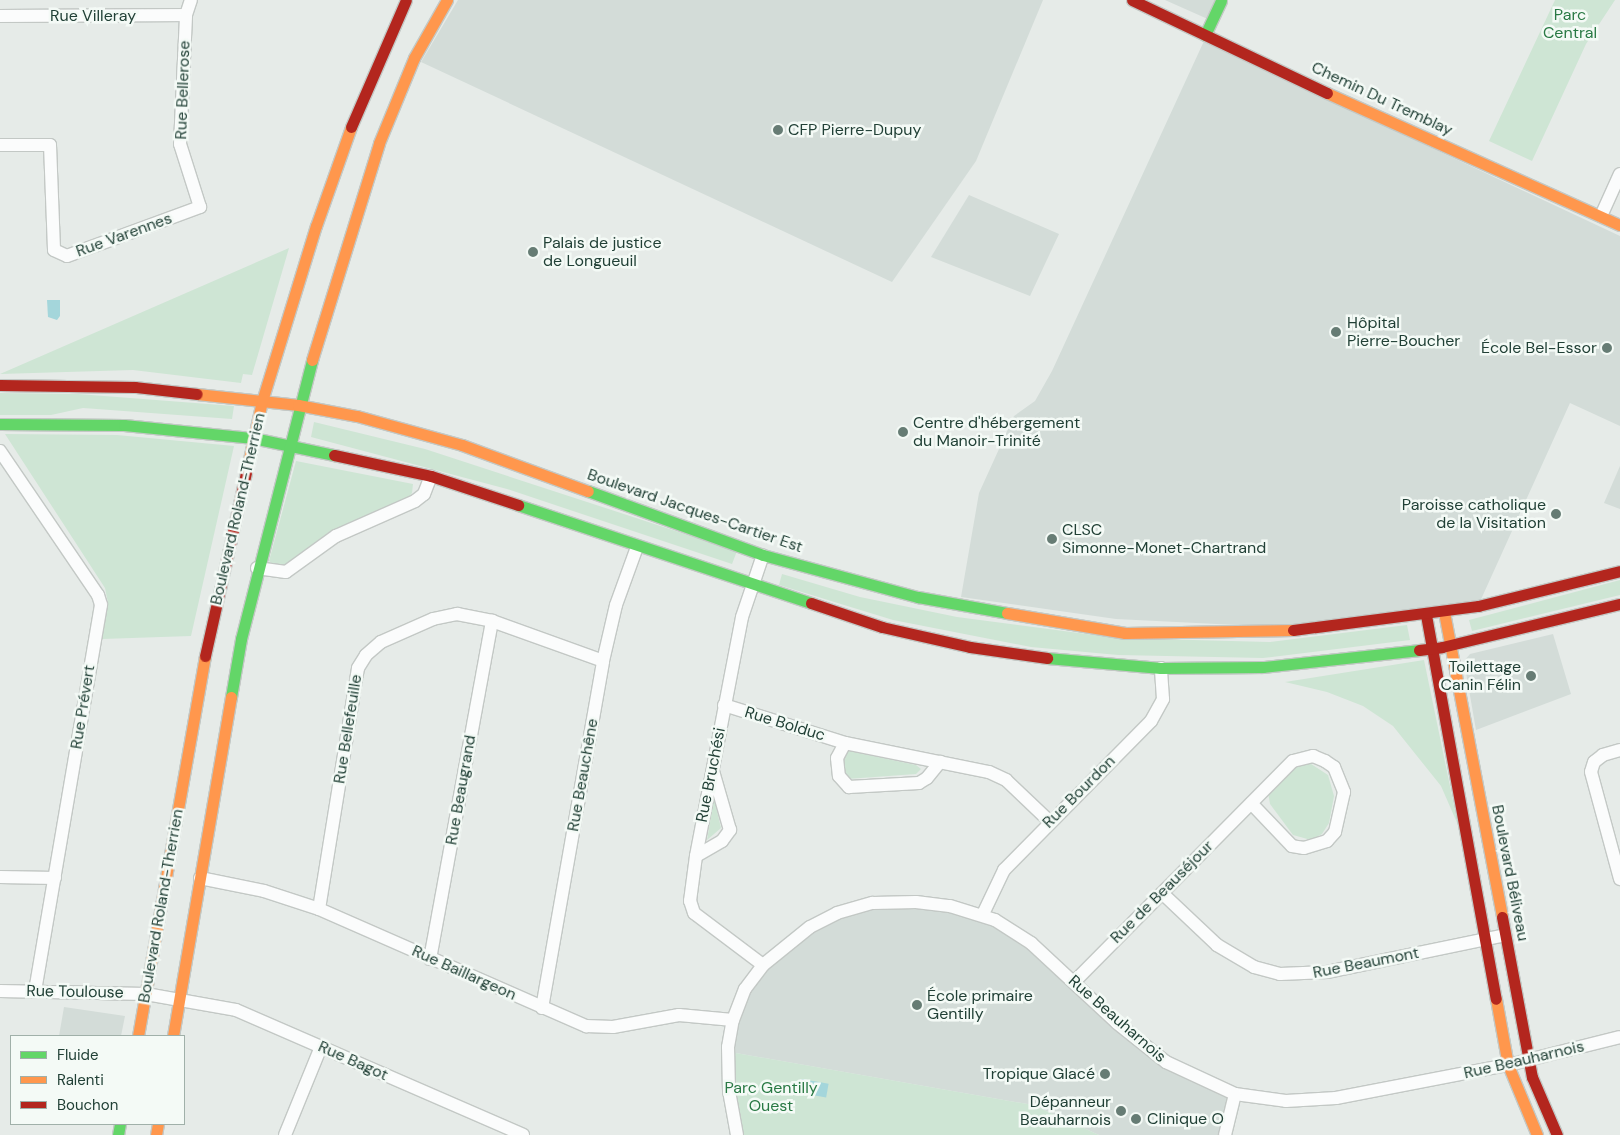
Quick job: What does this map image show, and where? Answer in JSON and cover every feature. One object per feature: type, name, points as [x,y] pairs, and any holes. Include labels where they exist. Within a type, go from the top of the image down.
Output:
[{"type":"main road","name":"Boulevard Roland-Therrien","points":[[138,1035],[209,635],[262,400],[316,226],[360,101],[406,0]]},
{"type":"main road","name":"Boulevard Roland-Therrien","points":[[173,1035],[241,640],[287,444],[378,144],[414,58],[447,0]]},
{"type":"main road","name":"Chemin Du Tremblay","points":[[1132,0],[1620,225]]},
{"type":"main road","points":[[1205,35],[1221,0]]},
{"type":"main road","name":"Boulevard Jacques-Cartier Est","points":[[0,385],[136,387],[262,400],[357,416],[462,445],[763,555],[918,597],[1125,633],[1204,634],[1319,629],[1444,612],[1620,571]]},
{"type":"main road","points":[[0,424],[124,425],[253,438],[431,476],[753,586],[882,627],[970,647],[1058,660],[1161,668],[1263,667],[1450,646],[1620,604]]},
{"type":"main road","name":"Boulevard Béliveau","points":[[1444,612],[1532,1077],[1558,1135]]},
{"type":"main road","points":[[1426,615],[1508,1065],[1520,1100],[1537,1135]]},
{"type":"street","name":"Rue Bellerose","points":[[191,0],[186,15],[180,144],[200,207]]},
{"type":"street","name":"Rue Villeray","points":[[0,16],[186,15]]},
{"type":"street","name":"Rue Varennes","points":[[0,145],[50,145],[54,250],[67,256],[200,207]]},
{"type":"street","points":[[1601,216],[1620,174]]},
{"type":"street","name":"Rue Prévert","points":[[0,451],[98,595],[101,604],[35,991]]},
{"type":"street","name":"Boulevard Roland-Therrien","points":[[257,568],[286,572],[336,536],[415,501],[424,494],[431,476]]},
{"type":"street","name":"Rue Beauchêne","points":[[542,1008],[603,661],[616,605],[637,547]]},
{"type":"street","name":"Rue Bruchési","points":[[763,555],[742,617],[696,856],[690,901],[694,913],[763,965]]},
{"type":"street","name":"Rue Bellefeuille","points":[[319,910],[358,668],[366,655],[381,642],[432,619],[457,614],[492,621],[603,661]]},
{"type":"street","name":"Rue Beaugrand","points":[[430,959],[492,621]]},
{"type":"street","name":"Rue Bourdon","points":[[982,914],[1004,870],[1050,821],[1151,721],[1163,699],[1161,668]]},
{"type":"street","name":"Rue Bolduc","points":[[724,705],[845,743],[989,772],[1006,780],[1050,821]]},
{"type":"street","name":"Rue Bolduc","points":[[845,743],[837,758],[839,776],[849,787],[918,783],[927,778],[940,762]]},
{"type":"street","points":[[1620,750],[1603,755],[1594,762],[1591,772],[1620,879]]},
{"type":"street","name":"Rue de Beauséjour","points":[[1074,982],[1293,760],[1302,756],[1313,756],[1334,767],[1344,792],[1335,832],[1327,841],[1304,848],[1292,846],[1251,803]]},
{"type":"street","points":[[696,856],[722,840],[730,830],[712,769]]},
{"type":"street","points":[[0,877],[55,878]]},
{"type":"street","name":"Rue Baillargeon","points":[[200,878],[264,890],[319,910],[542,1008],[596,1027],[679,1015],[733,1020]]},
{"type":"street","name":"Rue Beaumont","points":[[1162,893],[1217,946],[1254,967],[1280,974],[1327,972],[1505,935]]},
{"type":"street","name":"Rue Beauharnois","points":[[735,1135],[727,1067],[733,1020],[745,989],[763,965],[810,927],[836,913],[873,903],[916,902],[982,914],[1032,943],[1117,1023],[1166,1062],[1235,1094],[1286,1101],[1336,1098],[1508,1065],[1620,1037]]},
{"type":"street","name":"Rue Toulouse","points":[[0,991],[146,994],[179,999]]},
{"type":"street","name":"Rue Bagot","points":[[179,999],[236,1010],[523,1135]]},
{"type":"street","points":[[285,1135],[322,1047]]},
{"type":"street","points":[[1225,1135],[1235,1094]]},
{"type":"shaded area","name":"CFP Pierre-Dupuy","points":[[458,0],[1043,0],[976,161],[892,282],[421,62]]},
{"type":"shaded area","points":[[1165,0],[1219,0],[1210,20]]},
{"type":"shaded area","name":"Hôpital Pierre-Boucher","points":[[1204,41],[1620,236],[1620,426],[1570,403],[1478,606],[1319,629],[1116,619],[961,597],[979,493],[1014,416],[1035,401],[1052,371]]},
{"type":"shaded area","points":[[969,195],[1059,234],[1030,296],[931,257]]},
{"type":"shaded area","points":[[1620,466],[1620,509],[1604,503]]},
{"type":"shaded area","points":[[1553,634],[1571,694],[1476,730],[1464,661],[1470,654]]},
{"type":"shaded area","name":"École primaire Gentilly","points":[[873,905],[950,909],[1009,932],[1113,1024],[1231,1096],[1222,1135],[1099,1135],[1033,1105],[730,1052],[747,990],[764,967],[811,930]]},
{"type":"shaded area","points":[[64,1007],[125,1016],[121,1035],[59,1035]]},
{"type":"green space","name":"Parc Central","points":[[1555,0],[1615,0],[1586,44],[1532,161],[1489,141]]},
{"type":"green space","points":[[289,248],[252,375],[243,374],[241,383],[133,370],[0,374]]},
{"type":"green space","points":[[0,393],[78,394],[234,406],[232,419],[83,408],[51,415],[0,415]]},
{"type":"green space","points":[[314,422],[425,449],[737,551],[732,564],[507,489],[311,437]]},
{"type":"green space","points":[[5,434],[117,435],[234,446],[191,636],[102,639],[108,603],[105,588]]},
{"type":"green space","points":[[296,461],[413,484],[412,493],[408,498],[325,537],[282,567],[274,565],[269,561]]},
{"type":"green space","points":[[782,574],[860,597],[957,617],[1117,638],[1269,642],[1407,625],[1410,640],[1263,658],[1118,655],[1031,647],[893,620],[779,585]]},
{"type":"green space","points":[[1620,580],[1620,595],[1472,631],[1469,620]]},
{"type":"green space","points":[[1424,660],[1458,825],[1441,786],[1393,726],[1363,706],[1327,692],[1285,682]]},
{"type":"green space","points":[[844,750],[916,765],[921,769],[916,774],[847,779],[842,769]]},
{"type":"green space","points":[[1308,762],[1328,775],[1334,796],[1329,823],[1322,834],[1311,840],[1293,835],[1270,804],[1268,792],[1294,765]]},
{"type":"green space","points":[[714,798],[721,828],[707,840]]},
{"type":"green space","name":"Parc Gentilly Ouest","points":[[730,1052],[1033,1105],[1099,1135],[741,1135]]},
{"type":"water","points":[[47,300],[60,300],[60,316],[57,320],[48,317]]},
{"type":"water","points":[[802,1079],[829,1084],[826,1097],[800,1093]]},
{"type":"traffic: fast","points":[[1205,35],[1221,0]]},
{"type":"traffic: fast","points":[[231,697],[241,639],[312,360]]},
{"type":"traffic: fast","points":[[0,424],[124,425],[253,438],[334,455]]},
{"type":"traffic: fast","points":[[588,491],[763,555],[918,597],[1007,613]]},
{"type":"traffic: fast","points":[[518,505],[811,603]]},
{"type":"traffic: fast","points":[[1047,658],[1161,668],[1263,667],[1419,650]]},
{"type":"traffic: fast","points":[[118,1135],[120,1125]]},
{"type":"traffic: slow","points":[[312,360],[379,143],[414,58],[447,0]]},
{"type":"traffic: slow","points":[[1327,93],[1620,225]]},
{"type":"traffic: slow","points":[[248,464],[262,401],[316,226],[351,127]]},
{"type":"traffic: slow","points":[[197,394],[298,405],[357,416],[462,445],[588,491]]},
{"type":"traffic: slow","points":[[1444,612],[1502,917]]},
{"type":"traffic: slow","points":[[1007,613],[1125,633],[1293,630]]},
{"type":"traffic: slow","points":[[138,1035],[205,656]]},
{"type":"traffic: slow","points":[[173,1035],[231,697]]},
{"type":"traffic: slow","points":[[1496,999],[1508,1065],[1537,1135]]},
{"type":"traffic: slow","points":[[156,1135],[158,1125]]},
{"type":"traffic: jam","points":[[351,127],[406,0]]},
{"type":"traffic: jam","points":[[1132,0],[1327,93]]},
{"type":"traffic: jam","points":[[0,385],[135,387],[197,394]]},
{"type":"traffic: jam","points":[[334,455],[431,476],[518,505]]},
{"type":"traffic: jam","points":[[205,656],[248,464]]},
{"type":"traffic: jam","points":[[1293,630],[1478,606],[1620,571]]},
{"type":"traffic: jam","points":[[811,603],[882,627],[970,647],[1047,658]]},
{"type":"traffic: jam","points":[[1419,650],[1442,647],[1620,604]]},
{"type":"traffic: jam","points":[[1426,615],[1496,999]]},
{"type":"traffic: jam","points":[[1502,917],[1532,1077],[1557,1135]]},
{"type":"place","name":"CFP Pierre-Dupuy","points":[[778,130]]},
{"type":"place","name":"Palais de justice de Longueuil","points":[[533,252]]},
{"type":"place","name":"Hôpital Pierre-Boucher","points":[[1336,332]]},
{"type":"place","name":"École Bel-Essor","points":[[1607,348]]},
{"type":"place","name":"Centre d'hébergement du Manoir-Trinité","points":[[903,432]]},
{"type":"place","name":"Paroisse catholique de la Visitation","points":[[1556,514]]},
{"type":"place","name":"CLSC Simonne-Monet-Chartrand","points":[[1052,539]]},
{"type":"place","name":"Toilettage Canin Félin","points":[[1531,676]]},
{"type":"place","name":"École primaire Gentilly","points":[[917,1005]]},
{"type":"place","name":"Tropique Glacé","points":[[1105,1074]]},
{"type":"place","name":"Dépanneur Beauharnois","points":[[1121,1111]]},
{"type":"place","name":"Clinique O","points":[[1136,1119]]}]
